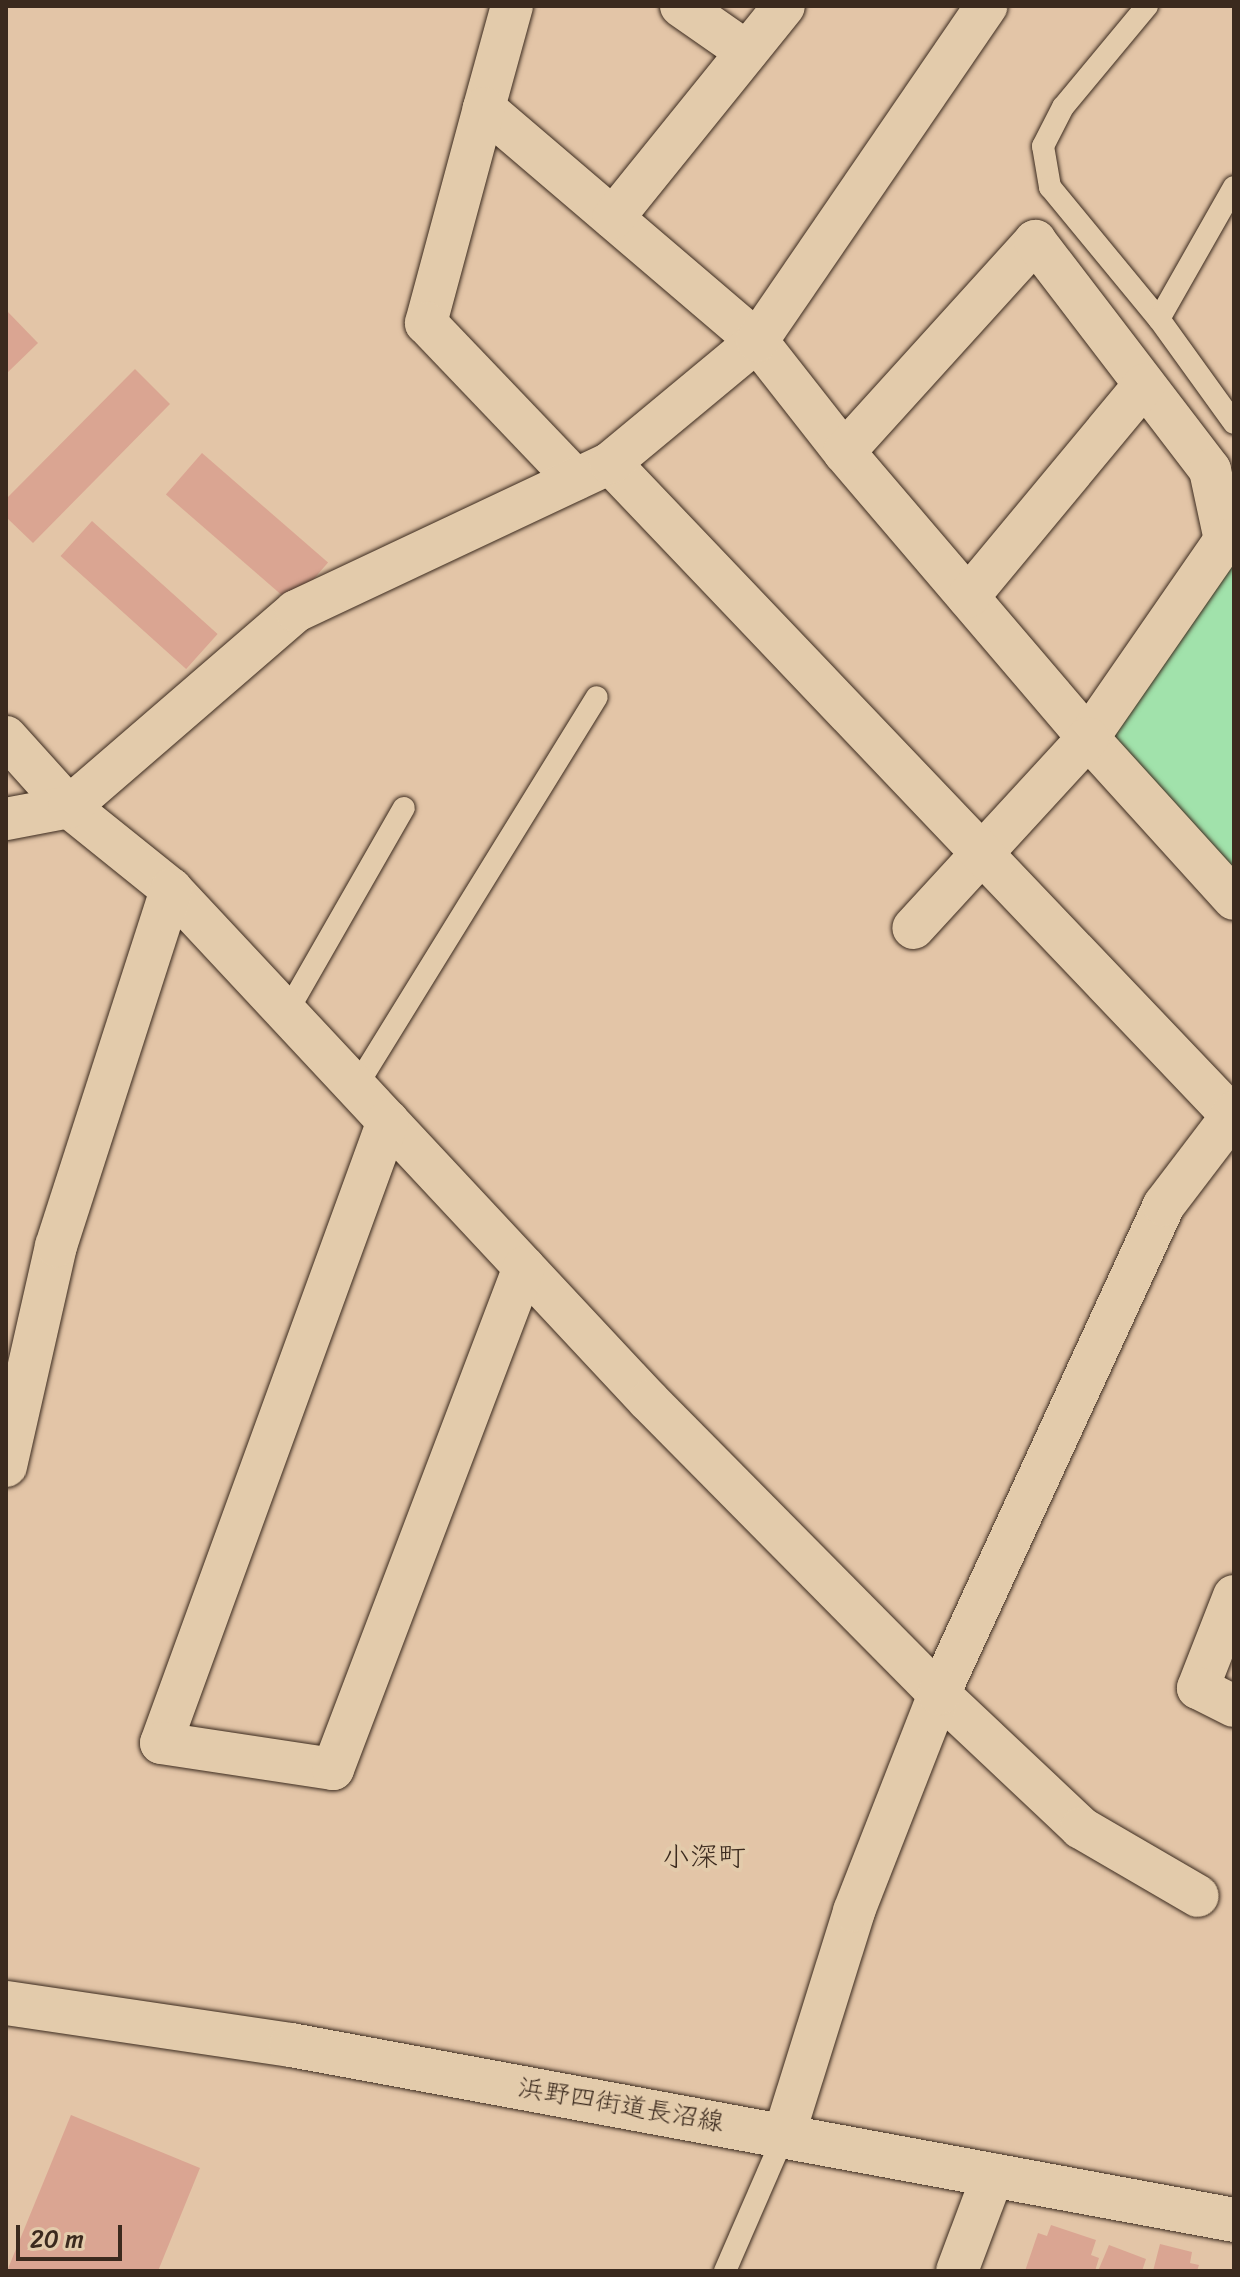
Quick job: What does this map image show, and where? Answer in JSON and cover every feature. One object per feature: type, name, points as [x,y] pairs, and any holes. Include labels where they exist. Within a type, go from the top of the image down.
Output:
[{"type":"main road","name":"浜野四街道長沼線","points":[[6,2003],[291,2045],[1234,2220]]},
{"type":"street","points":[[512,6],[426,323],[592,471],[982,853],[1233,1114],[1164,1205],[939,1694],[854,1911],[784,2135]]},
{"type":"street","points":[[681,6],[747,52]]},
{"type":"street","points":[[613,218],[784,6]]},
{"type":"street","points":[[6,819],[69,807],[296,611],[592,471],[757,341],[986,6]]},
{"type":"street","points":[[484,108],[757,341],[844,452],[1088,738],[1234,899]]},
{"type":"street","points":[[844,452],[1035,241],[1210,470],[1225,540],[1088,738],[913,928]]},
{"type":"street","points":[[968,597],[1144,385]]},
{"type":"street","points":[[6,737],[69,807],[171,889],[524,1267],[939,1694],[1081,1828],[1198,1896]]},
{"type":"street","points":[[6,1466],[56,1246],[171,889]]},
{"type":"street","points":[[388,1121],[161,1743],[333,1769],[524,1267]]},
{"type":"street","points":[[1234,1596],[1198,1688],[1234,1706]]},
{"type":"street","points":[[957,2271],[993,2175]]},
{"type":"lane","points":[[1147,6],[1063,107],[1043,146],[1050,187],[1159,319],[1234,423]]},
{"type":"lane","points":[[1159,319],[1234,187]]},
{"type":"lane","points":[[356,1087],[597,697]]},
{"type":"lane","points":[[287,1012],[404,808]]},
{"type":"lane","points":[[725,2271],[784,2135]]},
{"type":"green space","points":[[1234,547],[1234,875],[1114,738],[1114,722]]},
{"type":"building","points":[[6,310],[38,343],[6,374]]},
{"type":"building","points":[[135,369],[170,404],[33,543],[6,517],[6,499]]},
{"type":"building","points":[[202,453],[328,563],[292,604],[166,495]]},
{"type":"building","points":[[92,521],[218,634],[186,669],[61,556]]},
{"type":"building","points":[[71,2115],[200,2168],[158,2271],[7,2271]]},
{"type":"building","points":[[1051,2225],[1096,2240],[1091,2255],[1099,2258],[1095,2271],[1025,2271],[1038,2233],[1047,2236]]},
{"type":"building","points":[[1160,2244],[1192,2252],[1190,2263],[1199,2265],[1197,2271],[1153,2271]]},
{"type":"building","points":[[1109,2245],[1146,2259],[1142,2271],[1098,2271]]},
{"type":"district","name":"小深町","points":[[704,1857]]}]
